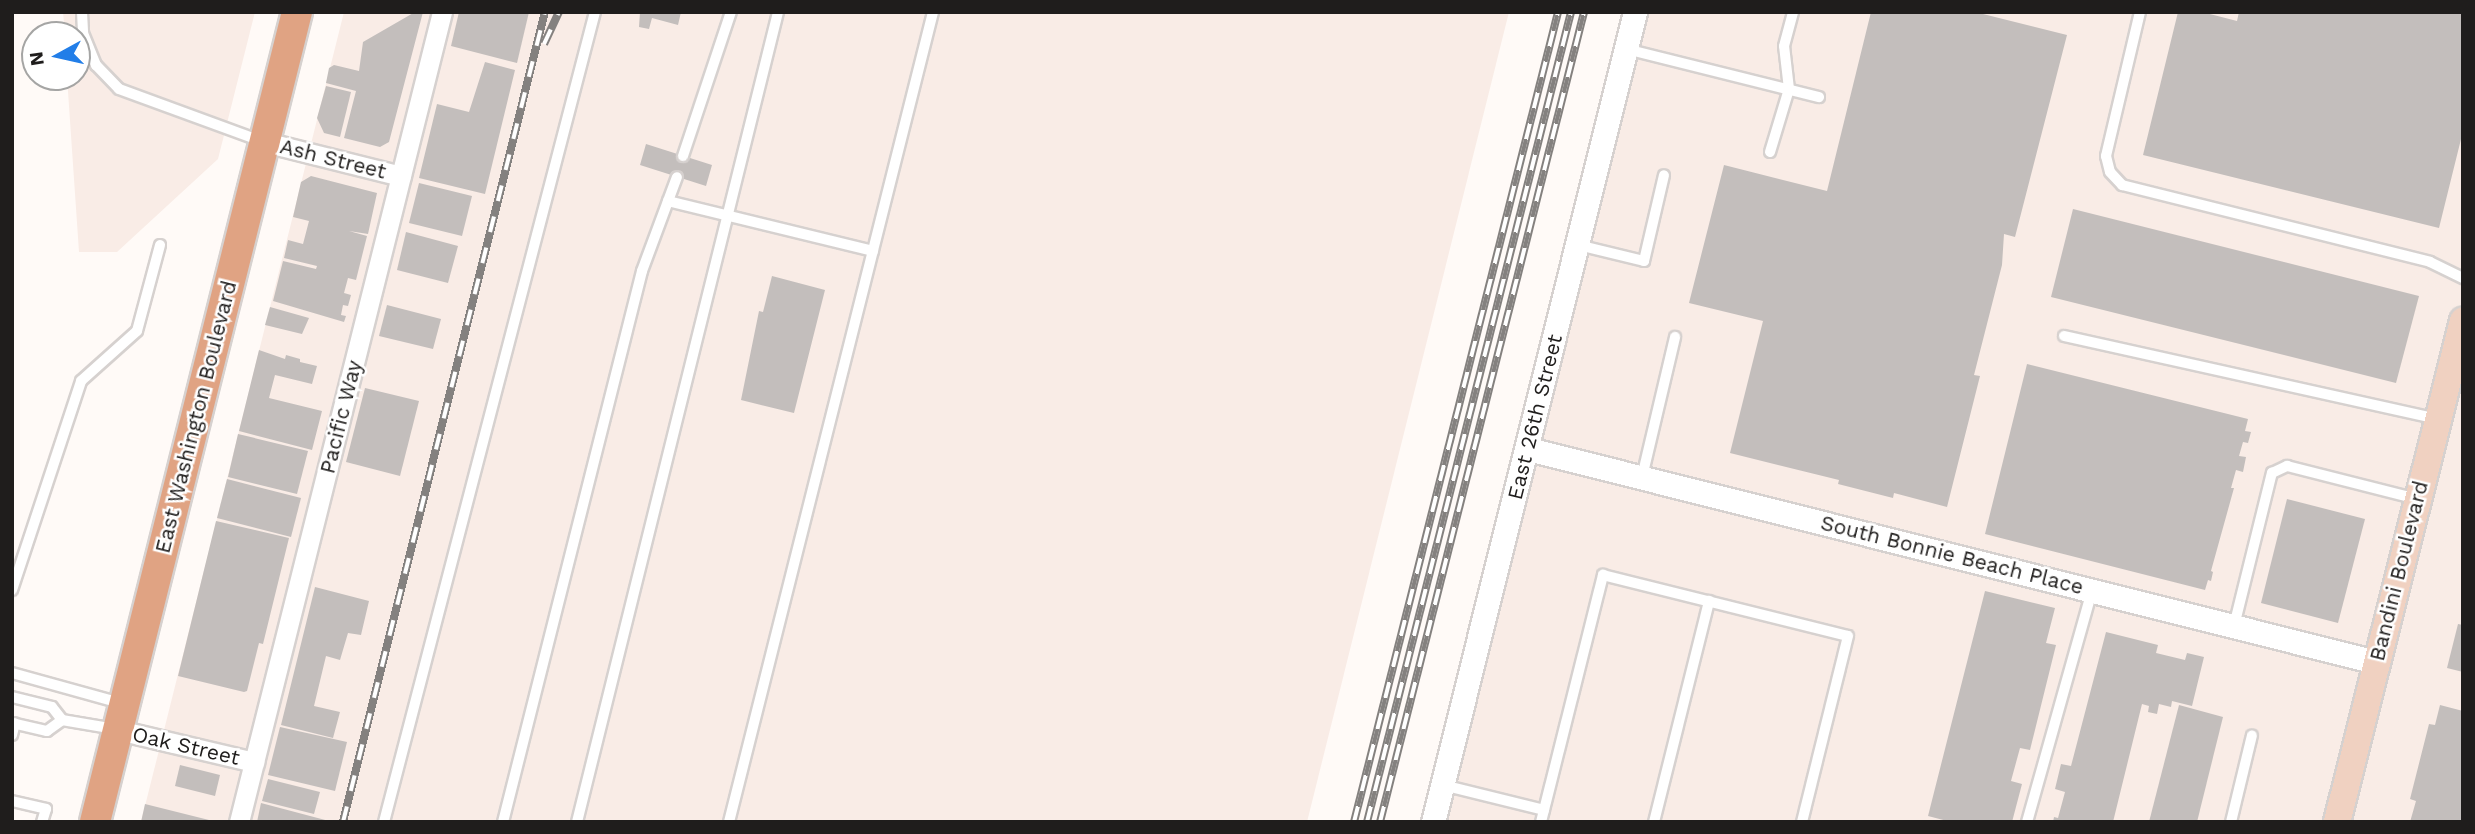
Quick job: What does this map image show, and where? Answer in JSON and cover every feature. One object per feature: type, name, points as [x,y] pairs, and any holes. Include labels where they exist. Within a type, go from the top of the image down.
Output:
[{"type":"main road","name":"East Washington Boulevard","points":[[94,822],[297,12]]},
{"type":"main road","name":"Bandini Boulevard","points":[[2337,822],[2463,321]]},
{"type":"street","name":"Pacific Way","points":[[239,822],[442,12]]},
{"type":"street","name":"East 26th Street","points":[[1433,822],[1635,12]]},
{"type":"street","name":"Ash Street","points":[[265,142],[401,176]]},
{"type":"street","name":"South Bonnie Beach Place","points":[[1528,449],[2376,662]]},
{"type":"street","name":"Oak Street","points":[[121,717],[254,762]]},
{"type":"lane","points":[[82,12],[83,33],[96,65],[119,89],[265,142]]},
{"type":"lane","points":[[384,822],[595,12]]},
{"type":"lane","points":[[683,156],[731,12]]},
{"type":"lane","points":[[577,822],[778,12]]},
{"type":"lane","points":[[729,822],[933,12]]},
{"type":"lane","points":[[1770,152],[1789,89],[1784,46],[1793,12]]},
{"type":"lane","points":[[2140,12],[2106,156],[2110,173],[2122,186],[2430,262],[2463,278]]},
{"type":"lane","points":[[1626,49],[1819,97]]},
{"type":"lane","points":[[1578,245],[1644,261],[1664,175]]},
{"type":"lane","points":[[503,822],[642,271],[677,177]]},
{"type":"lane","points":[[668,201],[873,251]]},
{"type":"lane","points":[[12,590],[81,381],[137,331],[159,245]]},
{"type":"lane","points":[[2064,336],[2438,419]]},
{"type":"lane","points":[[1642,478],[1675,337]]},
{"type":"lane","points":[[2234,626],[2272,473],[2287,466],[2417,499]]},
{"type":"lane","points":[[1541,822],[1603,575],[1848,636],[1802,822]]},
{"type":"lane","points":[[2027,822],[2092,590]]},
{"type":"lane","points":[[1654,822],[1709,601]]},
{"type":"lane","points":[[12,673],[121,717]]},
{"type":"lane","points":[[12,697],[52,707],[62,720]]},
{"type":"lane","points":[[12,735],[14,723],[47,731],[62,720],[121,717]]},
{"type":"lane","points":[[2231,822],[2252,735]]},
{"type":"lane","points":[[1443,785],[1544,810]]},
{"type":"lane","points":[[12,801],[46,809],[43,822]]},
{"type":"shaded area","points":[[63,12],[255,12],[218,159],[117,252],[79,252],[68,91],[91,91],[91,21],[64,21]]},
{"type":"shaded area","points":[[344,12],[1509,12],[1307,822],[141,822]]},
{"type":"shaded area","points":[[1622,12],[2463,12],[2463,822],[1423,822]]},
{"type":"building","points":[[415,12],[423,12],[389,142],[380,147],[344,138],[356,91],[326,83],[329,68],[334,65],[359,71],[363,42]]},
{"type":"building","points":[[459,12],[529,12],[517,63],[451,46]]},
{"type":"building","points":[[640,12],[681,12],[678,25],[652,18],[649,29],[639,27]]},
{"type":"building","points":[[1871,12],[1975,12],[2067,35],[2015,237],[2004,234],[2002,265],[1974,375],[1980,376],[1947,507],[1894,493],[1893,498],[1838,484],[1839,480],[1730,453],[1763,321],[1689,303],[1724,165],[1827,191]]},
{"type":"building","points":[[2178,12],[2202,12],[2237,21],[2239,12],[2463,12],[2463,131],[2439,228],[2143,155]]},
{"type":"building","points":[[485,62],[515,70],[485,194],[419,178],[437,104],[469,112]]},
{"type":"building","points":[[326,86],[351,92],[340,137],[324,133],[317,118]]},
{"type":"building","points":[[646,144],[712,165],[706,186],[640,165]]},
{"type":"building","points":[[311,176],[377,193],[368,234],[349,231],[367,236],[356,280],[348,278],[344,293],[351,295],[348,306],[343,305],[341,315],[346,316],[344,322],[273,301],[283,261],[316,269],[317,266],[284,258],[288,240],[303,244],[309,221],[293,217],[301,182]]},
{"type":"building","points":[[419,183],[472,196],[462,236],[409,223]]},
{"type":"building","points":[[2073,209],[2419,296],[2396,383],[2051,297]]},
{"type":"building","points":[[406,232],[458,246],[448,283],[397,270]]},
{"type":"building","points":[[772,276],[825,290],[794,413],[741,400],[759,311],[763,312]]},
{"type":"building","points":[[387,305],[441,319],[433,349],[379,336]]},
{"type":"building","points":[[270,307],[309,318],[302,334],[265,325]]},
{"type":"building","points":[[259,350],[285,359],[286,355],[317,366],[312,384],[275,375],[269,398],[322,411],[312,450],[239,431]]},
{"type":"building","points":[[2027,364],[2248,419],[2245,431],[2251,432],[2248,443],[2243,442],[2239,456],[2246,457],[2243,472],[2236,470],[2231,488],[2234,488],[2211,571],[2211,581],[2208,580],[2205,590],[1985,534]]},
{"type":"building","points":[[365,388],[419,401],[400,476],[346,462]]},
{"type":"building","points":[[238,434],[308,451],[297,494],[228,477]]},
{"type":"building","points":[[227,479],[301,498],[291,537],[217,518]]},
{"type":"building","points":[[2287,499],[2365,519],[2338,623],[2261,603]]},
{"type":"building","points":[[216,521],[289,538],[263,644],[259,643],[247,691],[244,692],[178,676]]},
{"type":"building","points":[[315,587],[369,601],[361,635],[348,633],[340,660],[326,656],[314,706],[340,712],[333,738],[281,725]]},
{"type":"building","points":[[1985,591],[2055,608],[2046,643],[2056,645],[2030,750],[2020,748],[2011,781],[2022,784],[2012,822],[1951,822],[1928,816]]},
{"type":"building","points":[[2458,624],[2463,625],[2463,672],[2447,668]]},
{"type":"building","points":[[2106,632],[2158,645],[2156,653],[2185,660],[2187,653],[2204,657],[2192,706],[2172,701],[2171,707],[2159,704],[2157,714],[2148,712],[2149,706],[2142,704],[2113,822],[2053,822],[2054,817],[2058,818],[2065,792],[2055,789],[2061,764],[2071,766]]},
{"type":"building","points":[[2179,705],[2223,717],[2197,822],[2149,822]]},
{"type":"building","points":[[2440,705],[2463,711],[2463,822],[2410,822],[2416,801],[2410,799],[2429,724],[2435,725]]},
{"type":"building","points":[[280,727],[347,742],[335,791],[268,775]]},
{"type":"building","points":[[180,765],[220,775],[215,796],[175,786]]},
{"type":"building","points":[[268,779],[320,792],[314,814],[262,801]]},
{"type":"building","points":[[261,803],[329,821],[329,822],[257,822]]},
{"type":"building","points":[[145,804],[213,821],[213,822],[141,822]]},
{"type":"railway","points":[[343,822],[545,12]]},
{"type":"railway","points":[[544,44],[559,12]]},
{"type":"railway","points":[[1354,822],[1558,12]]},
{"type":"railway","points":[[1367,822],[1571,12]]},
{"type":"railway","points":[[1380,822],[1584,12]]}]
